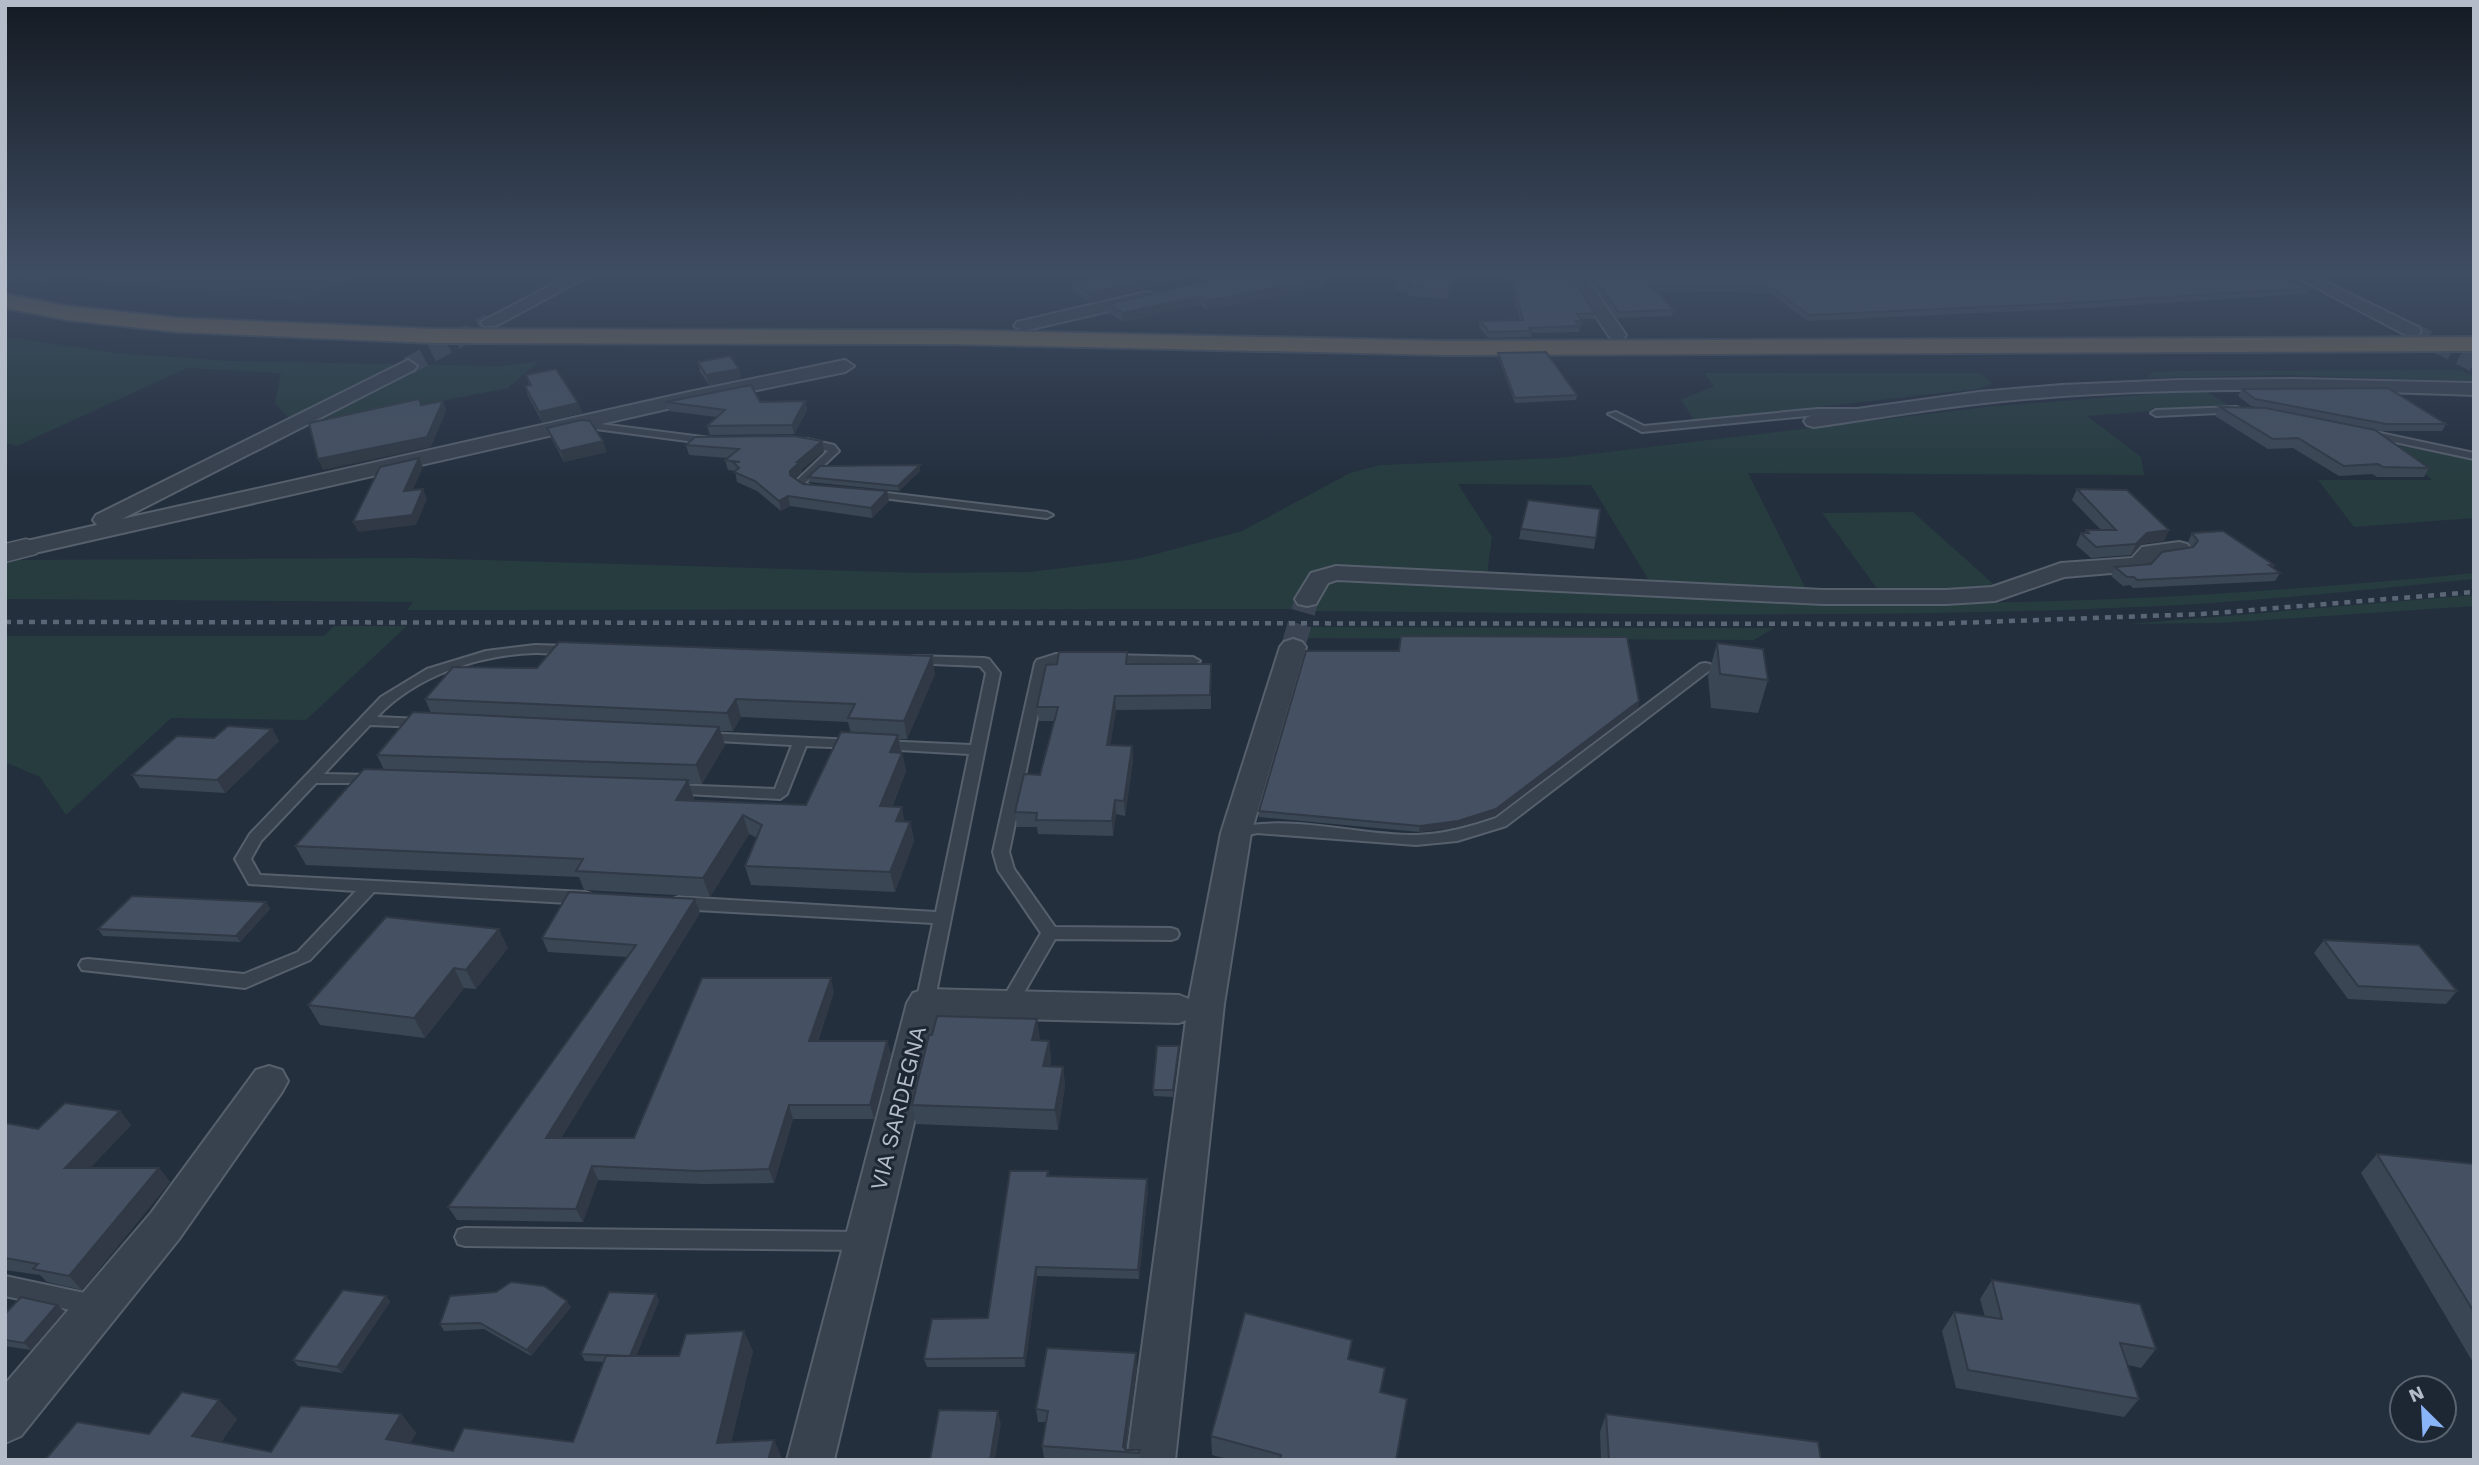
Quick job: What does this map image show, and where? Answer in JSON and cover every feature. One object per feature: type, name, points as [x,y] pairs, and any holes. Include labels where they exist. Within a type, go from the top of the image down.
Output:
[{"type":"highway","points":[[185,342],[420,352],[991,353],[1440,365],[2474,360]]},
{"type":"highway","points":[[1190,342],[1446,348],[2474,344]]},
{"type":"street","points":[[71,538],[408,366]]},
{"type":"street","points":[[16,551],[845,366]]},
{"type":"street","points":[[1814,421],[2000,396],[2131,386],[2277,383],[2474,389]]},
{"type":"street","points":[[1307,599],[1319,578],[1336,573],[1823,597],[1995,594],[2062,570],[2138,565],[2150,552],[2179,549]]},
{"type":"street","points":[[1151,1460],[1206,1004],[1236,833],[1293,647]]},
{"type":"street","name":"VIA SARDEGNA","points":[[810,1460],[925,1003],[1179,1009]]},
{"type":"street","points":[[5,1420],[165,1226],[269,1081]]},
{"type":"lane","points":[[1613,414],[1642,429],[1817,412],[1890,411]]},
{"type":"lane","points":[[2156,412],[2250,411]]},
{"type":"lane","points":[[576,424],[695,441],[726,441]]},
{"type":"lane","points":[[2354,431],[2474,456]]},
{"type":"lane","points":[[797,440],[830,447],[834,451],[799,483],[805,488],[829,489]]},
{"type":"lane","points":[[855,492],[1047,515]]},
{"type":"lane","points":[[589,650],[535,649],[486,655],[432,672],[386,700],[255,838],[243,859],[255,880],[607,899]]},
{"type":"lane","points":[[1050,933],[1006,870],[1001,852],[1042,663],[1056,657],[1193,661]]},
{"type":"lane","points":[[902,660],[984,662],[993,673],[925,1003]]},
{"type":"lane","points":[[1236,833],[1258,828],[1416,840],[1457,836],[1501,822],[1705,667]]},
{"type":"lane","points":[[367,720],[435,724]]},
{"type":"lane","points":[[693,736],[978,750]]},
{"type":"lane","points":[[656,790],[780,794],[801,741]]},
{"type":"lane","points":[[312,778],[394,781]]},
{"type":"lane","points":[[88,965],[245,981],[304,956],[370,886]]},
{"type":"lane","points":[[663,902],[942,918]]},
{"type":"lane","points":[[1050,933],[1171,934]]},
{"type":"lane","points":[[1008,1005],[1050,933]]},
{"type":"lane","points":[[465,1237],[865,1241]]},
{"type":"lane","points":[[5,1286],[99,1306]]},
{"type":"green space","points":[[5,342],[43,342],[118,353],[229,361],[499,366],[538,362],[508,388],[298,429],[275,403],[281,373],[187,368],[17,446],[5,443]]},
{"type":"green space","points":[[2461,370],[2474,377],[2474,381],[2284,375],[2147,378],[2153,372],[2179,371]]},
{"type":"green space","points":[[1704,373],[1980,373],[1993,383],[1978,389],[1695,421],[1681,400],[1714,386]]},
{"type":"green space","points":[[2204,390],[2228,405],[2087,416],[2141,457],[2144,475],[1748,473],[1808,593],[1653,587],[1591,485],[1458,484],[1492,537],[1487,575],[1325,570],[1310,581],[1296,609],[407,610],[413,602],[5,599],[5,560],[413,558],[925,573],[1029,572],[1137,559],[1242,531],[1350,473],[1380,465],[1558,458],[1987,407]]},
{"type":"green space","points":[[2394,446],[2447,449],[2474,456],[2474,518],[2354,527],[2318,480],[2432,480]]},
{"type":"green space","points":[[1913,512],[2000,590],[1881,594],[1822,513]]},
{"type":"green space","points":[[2474,573],[2474,579],[2328,594],[2072,610],[1853,614],[1307,611],[1319,582],[1339,577],[1763,599],[1986,603],[2149,598]]},
{"type":"green space","points":[[2474,595],[2474,606],[2221,623],[2129,624]]},
{"type":"green space","points":[[334,626],[407,626],[306,720],[171,718],[66,815],[40,777],[5,762],[5,636],[324,636]]},
{"type":"green space","points":[[1288,627],[1774,628],[1754,640],[1287,638]]},
{"type":"building","points":[[1546,352],[1577,395],[1515,398],[1498,353]]},
{"type":"building","points":[[730,356],[739,369],[706,375],[698,362]]},
{"type":"building","points":[[556,369],[578,403],[539,412],[525,386],[531,385],[526,375]]},
{"type":"building","points":[[751,385],[760,402],[805,401],[792,425],[707,426],[725,410],[666,402]]},
{"type":"building","points":[[2388,388],[2446,424],[2386,424],[2255,399],[2242,389]]},
{"type":"building","points":[[419,399],[421,405],[443,401],[427,437],[318,459],[309,423]]},
{"type":"building","points":[[2220,407],[2266,408],[2375,430],[2429,468],[2383,467],[2378,464],[2344,466],[2298,438],[2273,439]]},
{"type":"building","points":[[581,420],[590,421],[603,441],[560,451],[547,428]]},
{"type":"building","points":[[794,436],[822,441],[790,471],[790,475],[803,484],[887,491],[871,508],[788,496],[779,501],[755,481],[734,472],[739,468],[733,462],[740,462],[725,460],[739,449],[686,445],[695,437]]},
{"type":"building","points":[[419,458],[404,491],[423,489],[412,515],[353,522],[380,467]]},
{"type":"building","points":[[920,465],[898,486],[808,477],[820,466]]},
{"type":"building","points":[[2077,489],[2127,490],[2169,530],[2147,533],[2136,544],[2096,547],[2081,533],[2089,533],[2086,530],[2116,530]]},
{"type":"building","points":[[1528,500],[1600,509],[1596,538],[1521,529]]},
{"type":"building","points":[[2223,531],[2274,565],[2269,565],[2280,573],[2137,580],[2127,577],[2115,567],[2151,564],[2162,552],[2193,547],[2198,541],[2192,533]]},
{"type":"building","points":[[1401,636],[1627,637],[1639,701],[1496,809],[1458,821],[1420,826],[1259,811],[1306,651],[1399,651]]},
{"type":"building","points":[[559,642],[932,656],[904,721],[848,718],[855,704],[736,699],[727,713],[425,699],[453,667],[537,668]]},
{"type":"building","points":[[1717,643],[1763,649],[1768,680],[1720,674]]},
{"type":"building","points":[[1059,652],[1127,652],[1126,664],[1211,664],[1210,695],[1115,696],[1107,745],[1132,746],[1124,801],[1115,800],[1112,821],[1036,820],[1037,813],[1015,812],[1024,774],[1040,775],[1058,707],[1037,707],[1046,665],[1057,664]]},
{"type":"building","points":[[413,712],[719,727],[696,765],[377,755]]},
{"type":"building","points":[[228,726],[272,729],[217,780],[132,775],[177,736],[214,738]]},
{"type":"building","points":[[841,732],[898,735],[890,752],[902,753],[880,806],[902,807],[896,821],[910,822],[890,872],[745,866],[762,825],[743,815],[703,878],[576,871],[583,859],[295,846],[364,769],[688,780],[676,800],[806,805]]},
{"type":"building","points":[[569,892],[695,899],[546,1138],[634,1138],[702,978],[831,978],[809,1041],[887,1041],[870,1105],[789,1105],[769,1169],[697,1171],[592,1166],[576,1209],[448,1207],[636,945],[542,938]]},
{"type":"building","points":[[132,896],[266,902],[236,936],[98,929]]},
{"type":"building","points":[[386,917],[499,929],[466,970],[454,968],[414,1018],[308,1005]]},
{"type":"building","points":[[2324,940],[2419,945],[2457,991],[2358,986]]},
{"type":"building","points":[[937,1016],[1037,1019],[1032,1040],[1049,1041],[1043,1066],[1063,1067],[1055,1110],[912,1105],[929,1035],[932,1035]]},
{"type":"building","points":[[1157,1046],[1179,1046],[1173,1090],[1153,1090]]},
{"type":"building","points":[[65,1103],[120,1111],[65,1168],[159,1168],[69,1276],[33,1269],[38,1264],[5,1258],[5,1123],[38,1129]]},
{"type":"building","points":[[2377,1154],[2474,1164],[2474,1312]]},
{"type":"building","points":[[1010,1171],[1048,1171],[1047,1176],[1147,1179],[1138,1270],[1036,1267],[1024,1358],[924,1359],[932,1319],[988,1318]]},
{"type":"building","points":[[1992,1280],[2140,1304],[2156,1349],[2120,1343],[2139,1399],[1968,1370],[1954,1312],[2002,1319]]},
{"type":"building","points":[[511,1282],[544,1286],[567,1301],[527,1350],[480,1323],[440,1324],[450,1296],[496,1292]]},
{"type":"building","points":[[343,1290],[386,1296],[337,1367],[293,1360]]},
{"type":"building","points":[[609,1292],[656,1294],[630,1356],[581,1354]]},
{"type":"building","points":[[21,1297],[57,1305],[24,1343],[5,1340],[5,1314]]},
{"type":"building","points":[[1245,1313],[1352,1340],[1348,1359],[1385,1368],[1380,1392],[1407,1399],[1396,1460],[1280,1460],[1281,1455],[1211,1436]]},
{"type":"building","points":[[744,1331],[717,1443],[774,1440],[768,1460],[45,1460],[77,1422],[149,1434],[182,1392],[219,1400],[192,1436],[271,1452],[301,1406],[401,1414],[386,1439],[453,1451],[464,1428],[573,1442],[606,1356],[679,1356],[686,1334]]},
{"type":"building","points":[[1047,1348],[1136,1353],[1123,1447],[1126,1450],[1140,1450],[1139,1453],[1042,1446],[1048,1411],[1036,1409]]},
{"type":"building","points":[[939,1410],[998,1411],[990,1460],[930,1460]]},
{"type":"building","points":[[1606,1414],[1818,1442],[1821,1460],[1609,1460]]},
{"type":"tunnel","points":[[408,366],[452,342]]},
{"type":"tunnel","points":[[2434,342],[2474,363]]},
{"type":"tunnel","points":[[1293,647],[1307,599]]},
{"type":"railway","points":[[5,622],[1929,624],[2202,614],[2474,592]]}]
